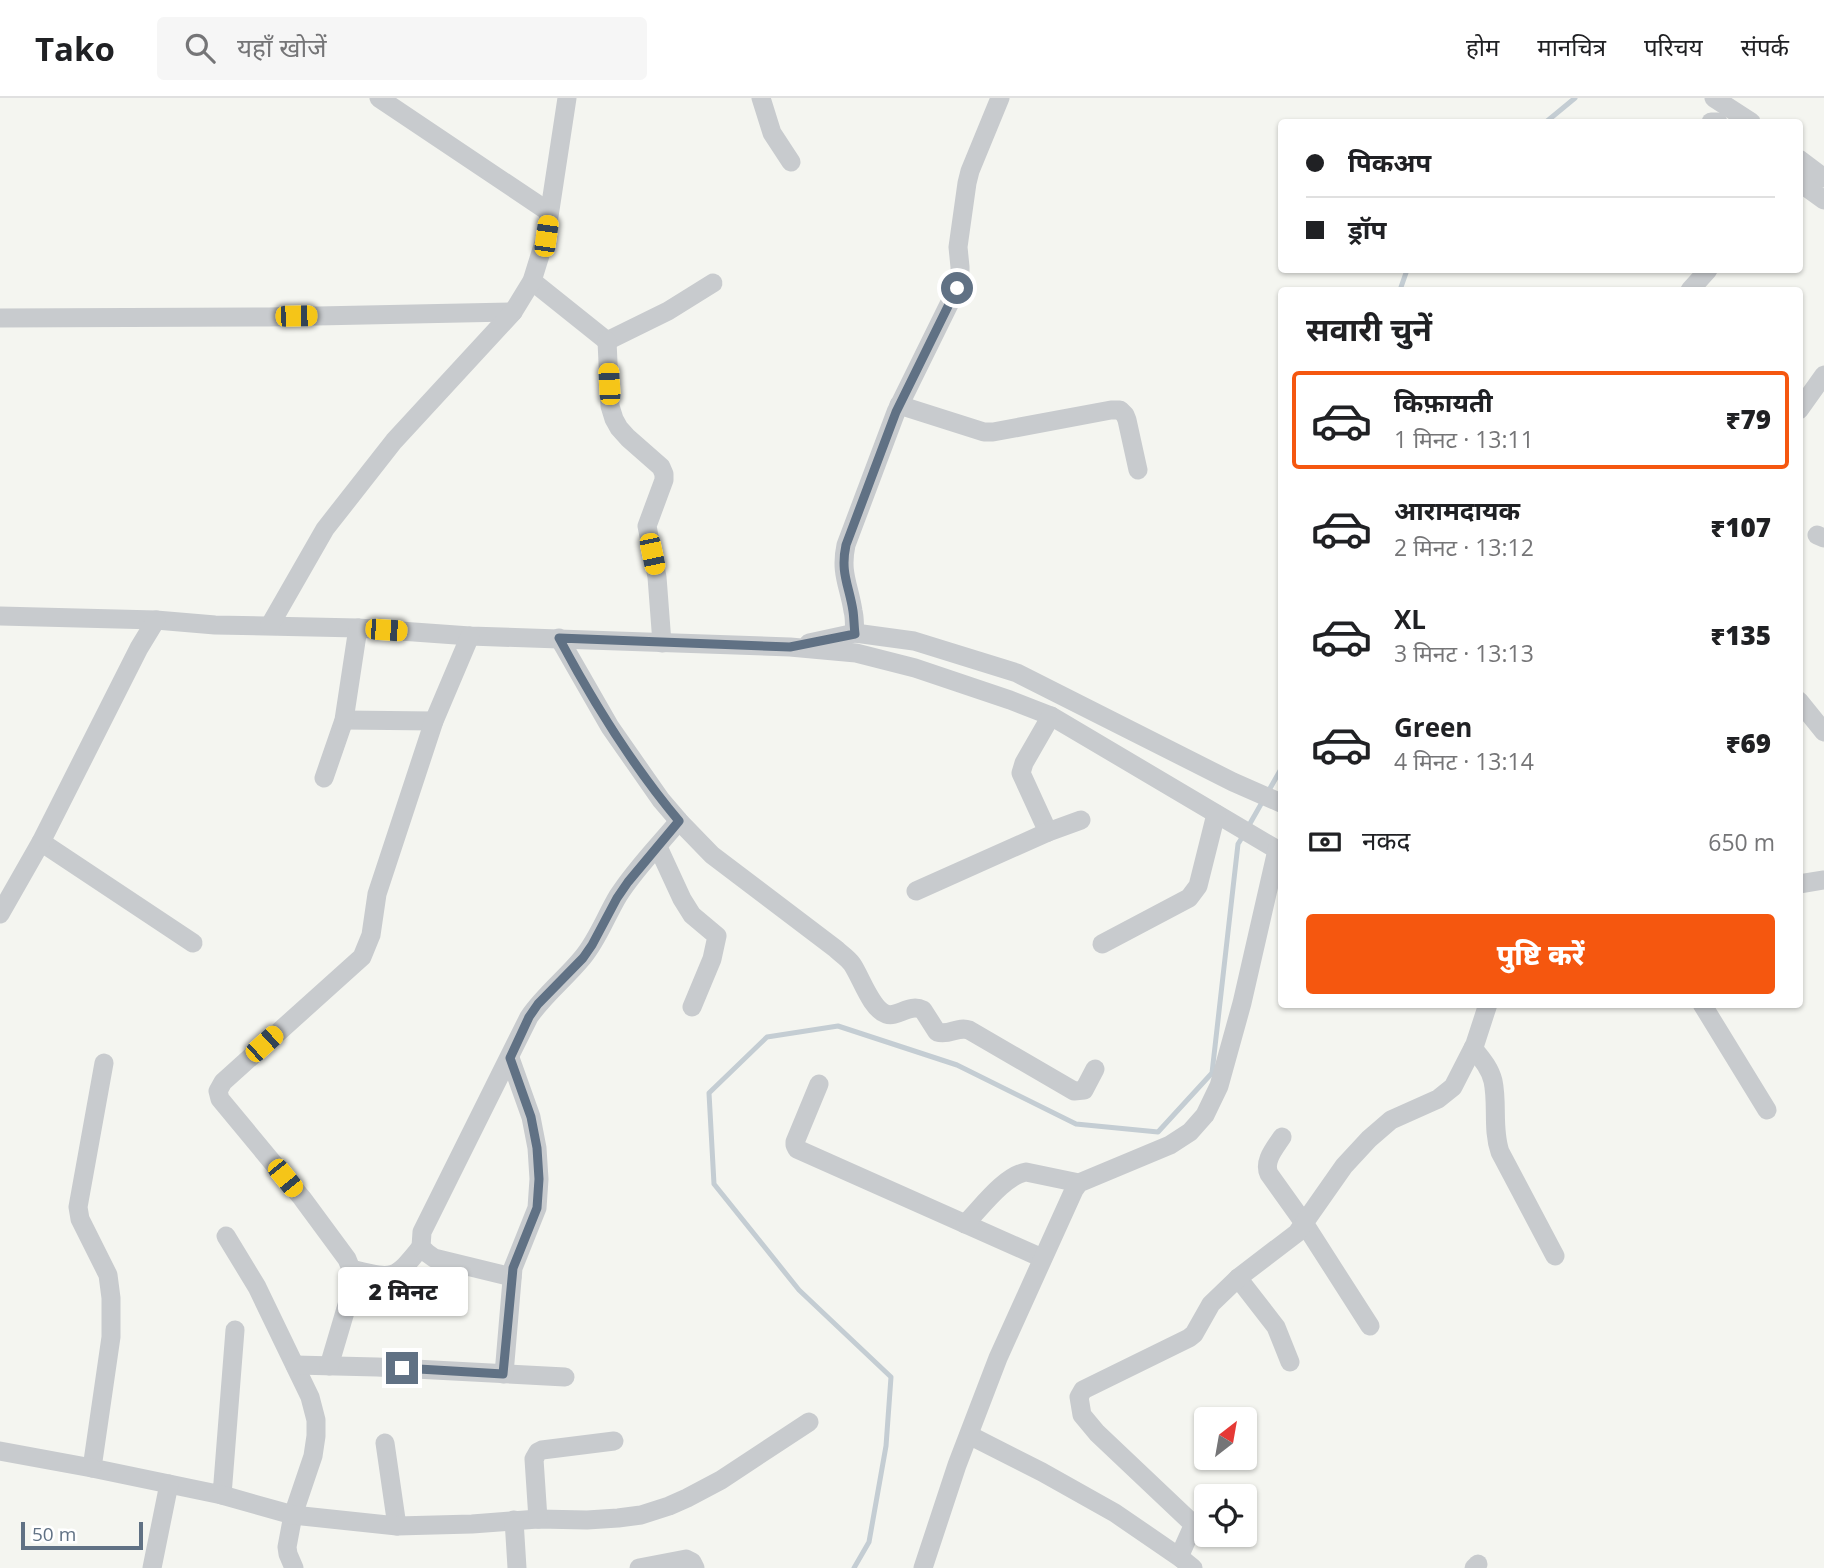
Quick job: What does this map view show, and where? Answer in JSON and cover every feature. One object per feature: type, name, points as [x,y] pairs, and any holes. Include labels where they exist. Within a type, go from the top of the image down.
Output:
[{"type":"street","points":[[379,98],[549,212]]},
{"type":"street","points":[[270,625],[325,529],[394,441],[513,312],[532,281],[546,236],[567,98]]},
{"type":"street","points":[[761,98],[772,133],[791,162]]},
{"type":"street","points":[[855,634],[853,611],[844,576],[843,558],[846,545],[900,405],[957,288],[960,267],[958,247],[967,183],[1000,98]]},
{"type":"street","points":[[1714,98],[1746,119]]},
{"type":"street","points":[[1803,162],[1824,178]]},
{"type":"street","points":[[1803,185],[1824,200]]},
{"type":"street","points":[[1693,287],[1705,273]]},
{"type":"street","points":[[532,281],[607,341],[610,406],[614,419],[619,428],[661,467],[664,474],[647,526],[657,577],[662,643]]},
{"type":"street","points":[[607,341],[668,311],[713,283]]},
{"type":"street","points":[[0,318],[270,317],[513,312]]},
{"type":"street","points":[[1810,405],[1824,375]]},
{"type":"street","points":[[900,405],[984,432],[1120,410],[1127,420],[1138,470]]},
{"type":"street","points":[[0,617],[358,628],[470,636],[790,647],[856,653],[915,668],[1051,716],[1278,850]]},
{"type":"street","points":[[1,909],[41,842],[139,648],[156,620]]},
{"type":"street","points":[[324,778],[344,720],[358,628]]},
{"type":"street","points":[[790,647],[855,634],[914,641],[1017,673],[1233,782],[1278,802]]},
{"type":"street","points":[[329,1366],[350,1294],[351,1269],[347,1259],[302,1198],[220,1099],[218,1091],[227,1078],[362,957],[371,934],[377,894],[434,722],[470,636]]},
{"type":"street","points":[[559,638],[610,727],[679,821],[712,855],[850,962],[875,1005],[884,1014],[920,1008],[937,1032],[941,1034],[961,1028],[969,1030],[1074,1091],[1084,1090],[1096,1069]]},
{"type":"street","points":[[1803,706],[1824,733]]},
{"type":"street","points":[[1048,832],[1021,773],[1051,716]]},
{"type":"street","points":[[344,720],[434,722]]},
{"type":"street","points":[[1102,944],[1189,898],[1198,886],[1223,818]]},
{"type":"street","points":[[916,891],[1081,820]]},
{"type":"street","points":[[351,1269],[392,1275],[404,1268],[421,1247],[422,1232],[529,1017],[538,1004],[583,958],[628,882],[679,821]]},
{"type":"street","points":[[41,842],[193,943]]},
{"type":"street","points":[[658,847],[692,915],[717,936],[712,959],[692,1007]]},
{"type":"street","points":[[965,1224],[1006,1181],[1020,1173],[1079,1183],[1170,1145],[1190,1132],[1205,1115],[1219,1086],[1278,855]]},
{"type":"street","points":[[1803,883],[1824,880]]},
{"type":"street","points":[[1188,1564],[1180,1552],[1192,1523],[1097,1433],[1082,1415],[1079,1397],[1083,1390],[1194,1334],[1211,1304],[1238,1279],[1293,1237],[1344,1166],[1368,1139],[1391,1120],[1438,1099],[1452,1087],[1474,1048],[1487,1008]]},
{"type":"street","points":[[1704,1008],[1767,1110]]},
{"type":"street","points":[[1474,1048],[1492,1078],[1496,1141],[1500,1152],[1555,1256]]},
{"type":"street","points":[[503,1374],[512,1277],[517,1256],[537,1208],[539,1179],[531,1117],[510,1058]]},
{"type":"street","points":[[92,1468],[111,1336],[111,1298],[108,1275],[80,1219],[78,1208],[104,1063]]},
{"type":"street","points":[[819,1084],[795,1142],[797,1149],[1042,1258]]},
{"type":"street","points":[[1282,1137],[1267,1169],[1370,1325]]},
{"type":"street","points":[[923,1568],[998,1357],[1079,1183]]},
{"type":"street","points":[[226,1236],[257,1287],[310,1397],[316,1420],[313,1455],[293,1515],[287,1547],[294,1568]]},
{"type":"street","points":[[421,1247],[434,1258],[512,1277]]},
{"type":"street","points":[[1238,1279],[1276,1327],[1290,1362]]},
{"type":"street","points":[[222,1494],[235,1330]]},
{"type":"street","points":[[295,1366],[377,1367],[565,1377]]},
{"type":"street","points":[[0,1451],[222,1494],[293,1515],[397,1526],[538,1519],[587,1520],[641,1515],[668,1506],[721,1479],[809,1422]]},
{"type":"street","points":[[969,1435],[1115,1513],[1188,1564]]},
{"type":"street","points":[[538,1519],[534,1459],[538,1452],[614,1441]]},
{"type":"street","points":[[385,1443],[397,1526]]},
{"type":"street","points":[[152,1568],[169,1484]]},
{"type":"street","points":[[514,1520],[517,1568]]},
{"type":"street","points":[[639,1568],[686,1559],[692,1562],[695,1568]]},
{"type":"waterway","points":[[1550,119],[1575,98]]},
{"type":"waterway","points":[[1401,287],[1406,273]]},
{"type":"waterway","points":[[1248,827],[1278,774]]},
{"type":"waterway","points":[[854,1568],[869,1542],[886,1446],[891,1377],[799,1290],[714,1184],[709,1093],[767,1037],[838,1026],[957,1065],[1076,1124],[1158,1132],[1212,1073],[1238,844],[1243,836]]},
{"type":"route","points":[[402,1368],[503,1374],[513,1268],[537,1208],[539,1179],[531,1117],[510,1058],[538,1004],[583,958],[628,882],[679,821],[610,727],[559,638],[790,647],[855,634],[853,611],[844,576],[843,558],[846,545],[896,412],[957,288]]}]
